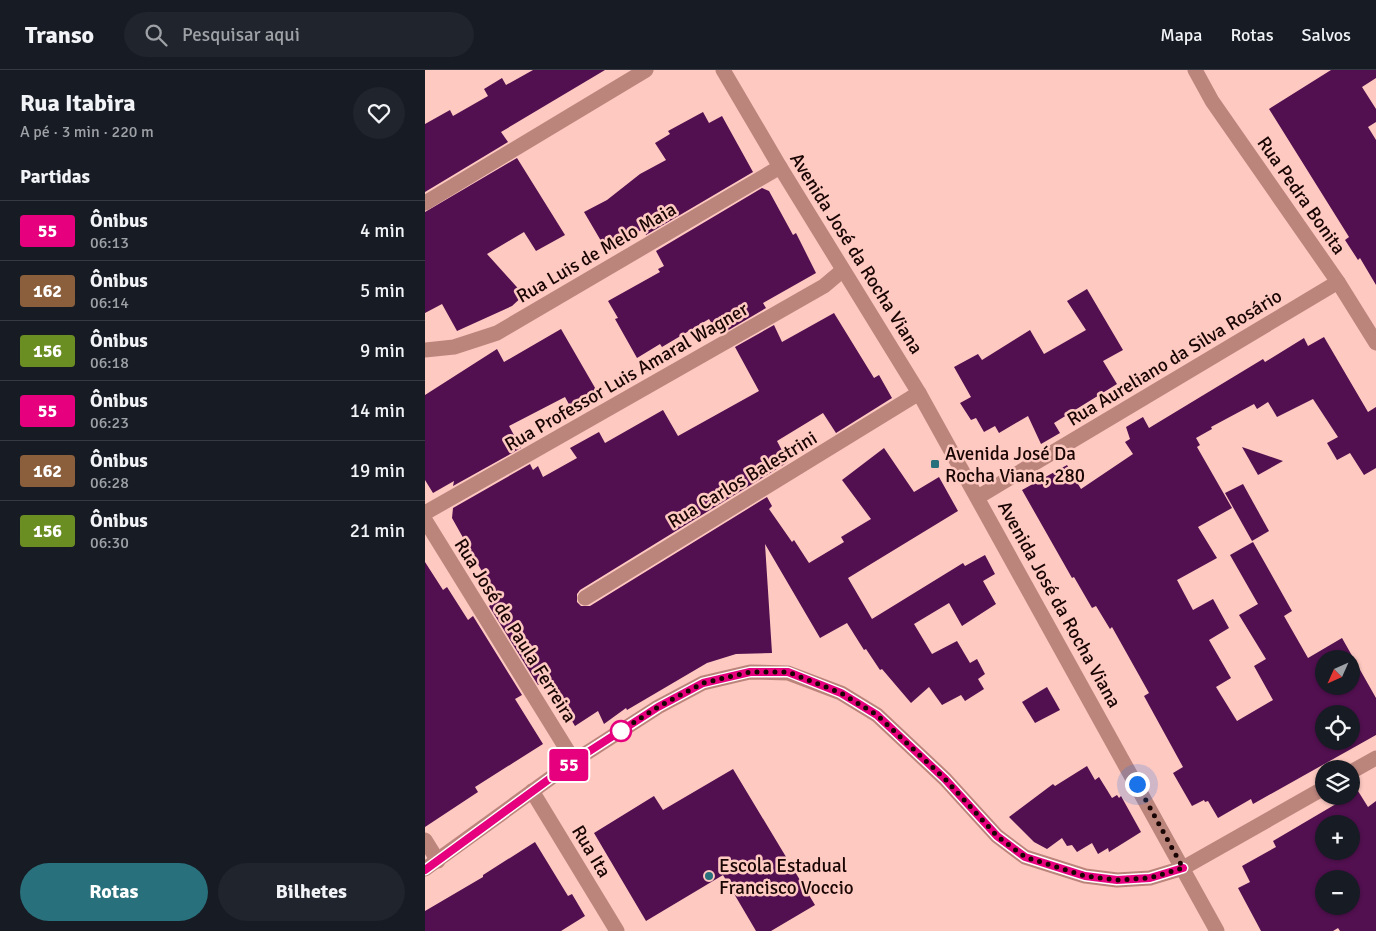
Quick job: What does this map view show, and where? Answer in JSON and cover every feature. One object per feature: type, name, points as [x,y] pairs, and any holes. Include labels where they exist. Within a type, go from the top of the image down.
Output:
[{"type":"street","points":[[425,203],[646,70]]},
{"type":"street","name":"Avenida José da Rocha Viana","points":[[723,70],[919,394],[978,497],[1217,931]]},
{"type":"street","name":"Rua Pedra Bonita","points":[[1195,70],[1212,101],[1338,282],[1376,343]]},
{"type":"street","name":"Rua Luis de Melo Maia","points":[[425,350],[454,347],[497,333],[780,167]]},
{"type":"street","name":"Rua Professor Luis Amaral Wagner","points":[[425,513],[824,286],[843,270]]},
{"type":"street","name":"Rua Aureliano da Silva Rosário","points":[[978,497],[1338,282]]},
{"type":"street","name":"Rua Carlos Balestrini","points":[[585,598],[919,394]]},
{"type":"street","name":"Rua José de Paula Ferreira","points":[[425,520],[574,761]]},
{"type":"street","points":[[425,870],[574,761],[658,707],[703,683],[750,672],[788,672],[841,693],[877,715],[945,779],[997,836],[1025,857],[1085,876],[1117,880],[1150,878],[1183,868],[1315,793]]},
{"type":"street","points":[[1360,767],[1376,758]]},
{"type":"street","name":"Rua Ita","points":[[533,791],[617,931]]},
{"type":"street","points":[[425,840],[438,861]]},
{"type":"building","points":[[533,70],[605,70],[501,132],[508,142],[425,192],[425,124],[450,110],[453,116],[488,96],[484,89],[502,78],[506,85]]},
{"type":"building","points":[[1331,70],[1376,70],[1376,78],[1362,87],[1376,109],[1376,122],[1368,127],[1376,140],[1376,285],[1360,258],[1358,260],[1345,240],[1349,237],[1269,109]]},
{"type":"building","points":[[703,112],[709,123],[722,116],[753,172],[646,235],[643,229],[638,232],[636,228],[604,246],[584,212],[607,200],[640,174],[666,160],[655,143],[670,134],[668,131]]},
{"type":"building","points":[[517,158],[565,235],[536,251],[524,232],[487,254],[524,295],[512,306],[457,331],[442,304],[425,313],[425,212]]},
{"type":"building","points":[[762,188],[769,191],[793,235],[796,233],[816,273],[763,303],[766,308],[727,331],[724,325],[716,330],[709,319],[662,347],[660,344],[637,358],[615,319],[618,318],[608,301],[660,272],[658,269],[664,266],[656,251]]},
{"type":"building","points":[[1087,289],[1123,350],[1103,361],[1117,384],[1054,423],[1060,433],[1041,444],[1028,416],[999,433],[995,426],[984,432],[976,418],[971,420],[960,403],[971,397],[954,367],[978,354],[982,360],[1030,330],[1044,354],[1086,330],[1067,301]]},
{"type":"building","points":[[834,313],[874,378],[879,375],[892,398],[836,433],[823,413],[777,441],[788,462],[580,590],[577,594],[577,602],[581,606],[590,606],[767,497],[772,506],[769,509],[792,542],[794,540],[809,563],[844,542],[841,537],[871,519],[842,480],[884,448],[914,492],[939,477],[958,511],[848,578],[872,619],[963,563],[965,566],[985,555],[995,574],[983,581],[996,604],[962,626],[949,603],[914,624],[932,654],[957,641],[970,663],[977,659],[985,674],[978,679],[984,689],[965,701],[961,695],[942,705],[929,687],[911,703],[882,669],[880,670],[866,649],[864,650],[847,623],[820,638],[765,544],[772,653],[736,654],[707,663],[627,710],[626,708],[604,724],[598,711],[575,726],[547,680],[538,685],[489,606],[498,600],[452,518],[453,508],[530,464],[533,470],[538,466],[543,477],[577,458],[570,448],[599,432],[605,443],[663,410],[678,436],[759,391],[735,347],[774,325],[782,342]]},
{"type":"building","points":[[561,329],[598,393],[571,408],[565,397],[509,426],[521,448],[453,486],[454,481],[433,493],[425,480],[425,395],[497,349],[504,362]]},
{"type":"building","points":[[1324,337],[1368,412],[1376,407],[1376,468],[1364,475],[1350,453],[1337,460],[1327,443],[1338,437],[1313,399],[1277,417],[1268,402],[1257,409],[1254,404],[1211,427],[1212,429],[1196,438],[1200,445],[1197,447],[1232,508],[1198,527],[1217,558],[1177,580],[1193,610],[1213,599],[1229,628],[1209,640],[1231,678],[1216,687],[1237,721],[1273,700],[1254,666],[1266,659],[1239,615],[1258,604],[1230,555],[1253,542],[1292,611],[1284,616],[1308,658],[1315,654],[1315,695],[1360,695],[1360,670],[1376,698],[1376,735],[1360,744],[1360,705],[1315,705],[1315,750],[1349,750],[1331,760],[1315,760],[1315,769],[1253,804],[1251,799],[1218,818],[1208,801],[1205,802],[1204,800],[1192,806],[1173,773],[1183,767],[1144,696],[1149,693],[1112,627],[1110,629],[1096,606],[1092,608],[1074,577],[1072,578],[1022,490],[1067,465],[1081,489],[1133,454],[1125,442],[1130,439],[1126,427],[1143,417],[1149,428],[1263,359],[1265,362],[1304,338],[1308,346]]},
{"type":"building","points":[[1242,447],[1283,461],[1258,475]]},
{"type":"building","points":[[1243,484],[1269,531],[1252,541],[1225,493]]},
{"type":"building","points":[[425,562],[443,590],[447,587],[468,620],[473,616],[522,695],[515,699],[543,744],[475,787],[478,792],[425,827]]},
{"type":"building","points":[[1342,638],[1349,650],[1322,650]]},
{"type":"building","points":[[1047,687],[1060,710],[1035,723],[1022,702]]},
{"type":"building","points":[[1087,766],[1095,780],[1099,777],[1112,798],[1117,795],[1119,798],[1121,796],[1141,832],[1109,852],[1108,848],[1098,854],[1092,843],[1077,852],[1072,845],[1067,846],[1062,838],[1047,849],[1034,842],[1009,817],[1053,784],[1055,786]]},
{"type":"building","name":"Escola Estadual Francisco Voccio","points":[[733,769],[815,905],[771,931],[756,931],[723,875],[646,921],[594,833],[654,796],[663,810]]},
{"type":"building","points":[[1360,794],[1368,807],[1376,801],[1376,931],[1340,931],[1338,928],[1333,931],[1261,931],[1238,888],[1250,882],[1242,866],[1276,847],[1273,841],[1315,816],[1315,860],[1360,860],[1360,815],[1317,815],[1334,805],[1360,805]]},
{"type":"building","points":[[535,842],[568,896],[572,894],[585,916],[561,931],[425,931],[425,911],[483,877],[483,875]]},
{"type":"bus line","name":"55","points":[[425,870],[574,761],[658,707],[703,683],[750,672],[788,672],[841,693],[877,715],[906,739],[997,836],[1025,857],[1051,867],[1085,876],[1117,880],[1150,878],[1183,868]]},
{"type":"place","name":"Avenida José Da Rocha Viana, 280","points":[[935,464]]},
{"type":"place","name":"Escola Estadual Francisco Voccio","points":[[709,876]]},
{"type":"route","points":[[621,731],[616,734],[658,707],[703,683],[750,672],[788,672],[841,693],[877,715],[906,739],[997,836],[1025,857],[1051,867],[1085,876],[1117,880],[1150,878],[1183,868],[1137,784]]}]
